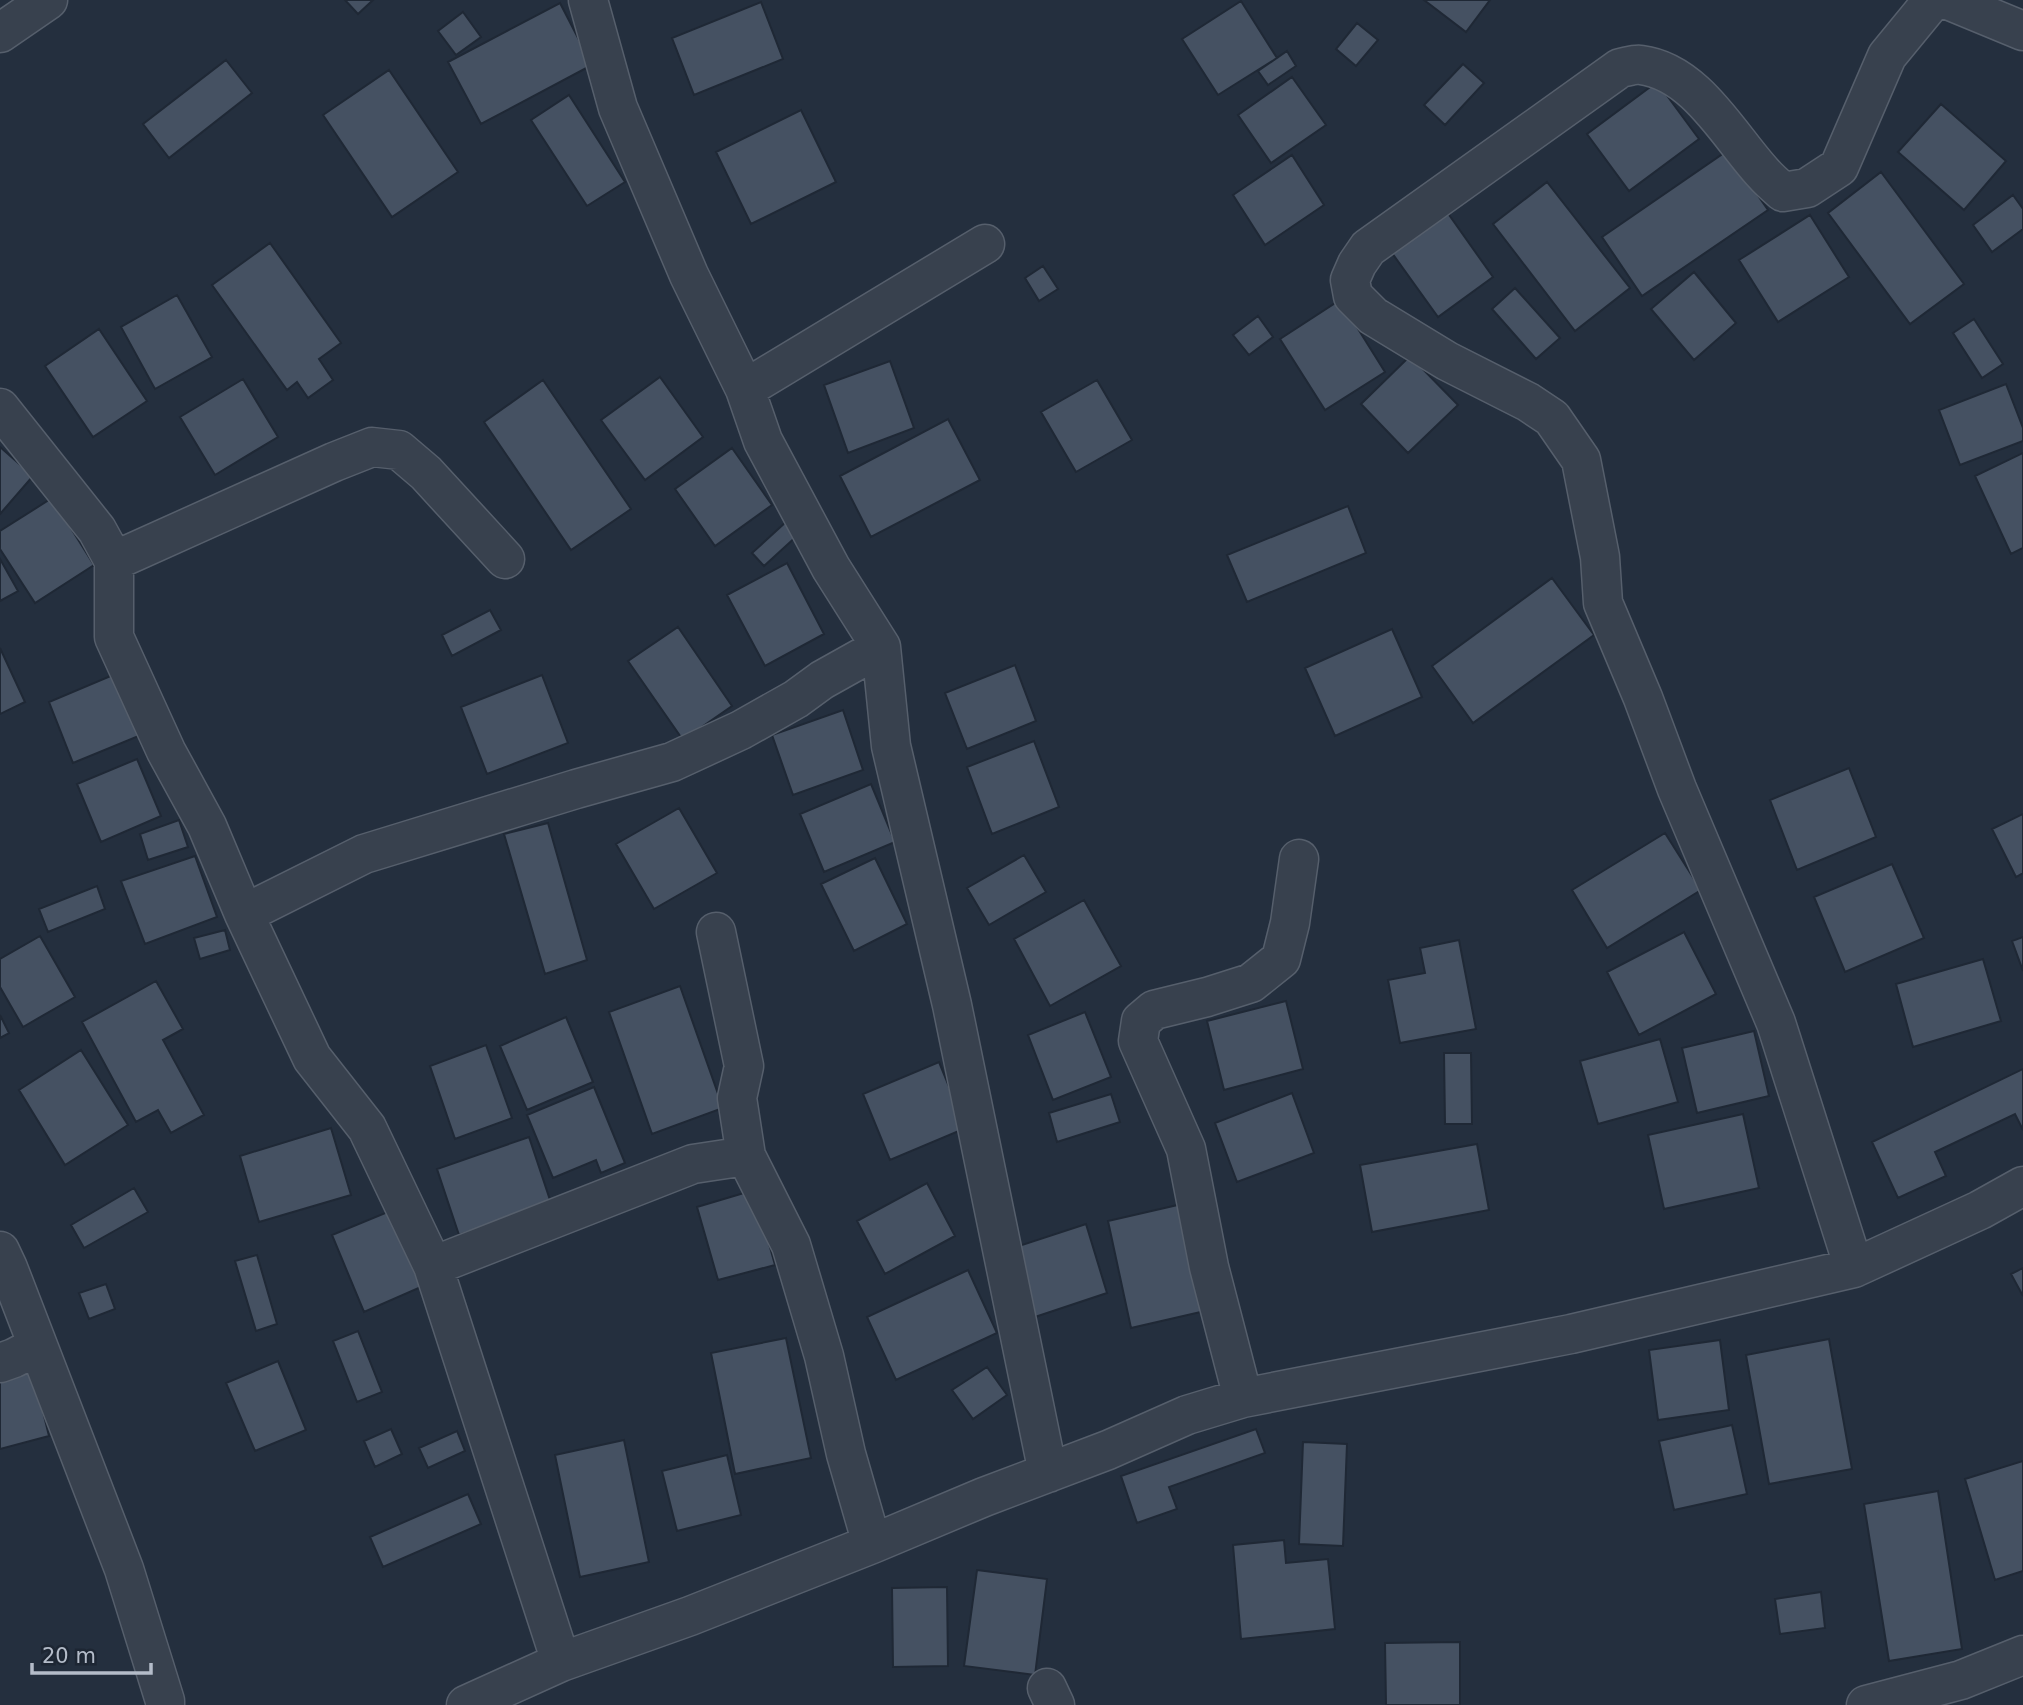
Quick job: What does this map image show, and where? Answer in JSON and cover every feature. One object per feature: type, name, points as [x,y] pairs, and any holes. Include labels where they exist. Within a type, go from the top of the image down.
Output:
[{"type":"street","points":[[0,33],[48,0]]},
{"type":"street","points":[[588,0],[618,108],[689,275],[745,389],[763,441],[831,568],[881,647],[891,746],[952,1005],[1048,1474]]},
{"type":"street","points":[[1854,1268],[1776,1023],[1677,789],[1603,603],[1600,557],[1581,460],[1552,418],[1528,402],[1447,361],[1373,316],[1353,296],[1350,280],[1368,248],[1620,68],[1638,64],[1682,81],[1704,100],[1764,174],[1783,192],[1807,188],[1839,167],[1887,56],[1933,0]]},
{"type":"street","points":[[1948,0],[2023,30]]},
{"type":"street","points":[[745,389],[985,244]]},
{"type":"street","points":[[0,408],[97,530],[114,561],[114,637],[166,751],[207,826],[244,914],[312,1058],[367,1128],[433,1266],[561,1662]]},
{"type":"street","points":[[114,561],[372,447],[399,450],[426,473],[505,559]]},
{"type":"street","points":[[244,914],[364,854],[672,762],[741,730],[881,647]]},
{"type":"street","points":[[1243,1398],[1209,1266],[1186,1149],[1138,1041],[1141,1021],[1154,1010],[1251,983],[1281,959],[1290,923],[1298,859]]},
{"type":"street","points":[[716,932],[744,1066],[737,1098],[746,1156],[791,1245],[824,1356],[846,1454],[872,1544]]},
{"type":"street","points":[[433,1266],[693,1164],[746,1156]]},
{"type":"street","points":[[466,1705],[561,1662],[690,1616],[1108,1450],[1187,1415],[1243,1398],[1570,1334],[1854,1268],[1980,1210],[2023,1186]]},
{"type":"street","points":[[0,1251],[124,1569],[165,1705]]},
{"type":"street","points":[[0,1363],[37,1346]]},
{"type":"street","points":[[1866,1705],[1964,1693],[2023,1655]]},
{"type":"building","points":[[345,0],[373,0],[358,14]]},
{"type":"building","points":[[1424,0],[1490,0],[1466,32]]},
{"type":"building","points":[[1241,1],[1277,58],[1218,95],[1182,39]]},
{"type":"building","points":[[761,2],[783,59],[694,95],[672,38]]},
{"type":"building","points":[[560,3],[592,65],[481,124],[448,62]]},
{"type":"building","points":[[463,12],[481,37],[456,55],[438,31]]},
{"type":"building","points":[[1357,23],[1378,40],[1356,66],[1336,49]]},
{"type":"building","points":[[1287,51],[1296,66],[1268,85],[1258,71]]},
{"type":"building","points":[[226,60],[252,93],[169,158],[143,124]]},
{"type":"building","points":[[1463,64],[1484,83],[1445,125],[1424,105]]},
{"type":"building","points":[[389,70],[458,172],[392,217],[323,115]]},
{"type":"building","points":[[1292,77],[1326,125],[1271,163],[1238,115]]},
{"type":"building","points":[[1657,82],[1699,139],[1629,191],[1587,134]]},
{"type":"building","points":[[569,95],[625,182],[587,206],[531,120]]},
{"type":"building","points":[[1941,104],[2006,161],[1964,210],[1898,152]]},
{"type":"building","points":[[801,110],[836,182],[751,224],[716,152]]},
{"type":"building","points":[[1727,151],[1768,210],[1642,296],[1602,237]]},
{"type":"building","points":[[1292,155],[1324,205],[1265,245],[1233,195]]},
{"type":"building","points":[[1881,172],[1964,284],[1910,324],[1828,213]]},
{"type":"building","points":[[1547,182],[1630,288],[1575,331],[1493,224]]},
{"type":"building","points":[[2013,195],[2023,209],[2023,229],[1992,252],[1973,225]]},
{"type":"building","points":[[1447,212],[1493,277],[1438,317],[1392,253]]},
{"type":"building","points":[[1810,215],[1849,277],[1778,322],[1739,260]]},
{"type":"building","points":[[270,243],[341,343],[319,359],[333,380],[308,398],[297,382],[287,390],[212,285]]},
{"type":"building","points":[[1043,266],[1058,289],[1039,301],[1025,278]]},
{"type":"building","points":[[1694,272],[1736,323],[1694,360],[1651,309]]},
{"type":"building","points":[[1515,288],[1560,338],[1536,359],[1492,309]]},
{"type":"building","points":[[177,295],[212,357],[155,389],[121,327]]},
{"type":"building","points":[[1340,300],[1385,372],[1325,410],[1280,339]]},
{"type":"building","points":[[1258,316],[1273,337],[1249,355],[1233,335]]},
{"type":"building","points":[[1974,319],[2003,364],[1982,378],[1953,333]]},
{"type":"building","points":[[99,329],[147,401],[93,437],[45,366]]},
{"type":"building","points":[[1410,356],[1458,405],[1408,453],[1361,404]]},
{"type":"building","points":[[890,361],[914,428],[848,453],[824,385]]},
{"type":"building","points":[[660,377],[703,437],[645,480],[601,420]]},
{"type":"building","points":[[243,379],[278,437],[215,475],[180,417]]},
{"type":"building","points":[[543,380],[631,509],[571,550],[484,422]]},
{"type":"building","points":[[1097,380],[1132,440],[1076,472],[1041,412]]},
{"type":"building","points":[[2006,384],[2023,428],[2023,441],[1960,465],[1939,410]]},
{"type":"building","points":[[948,419],[980,480],[871,537],[840,476]]},
{"type":"building","points":[[0,447],[33,476],[0,514]]},
{"type":"building","points":[[732,448],[772,505],[715,546],[675,489]]},
{"type":"building","points":[[2023,453],[2023,548],[2011,554],[1975,476]]},
{"type":"building","points":[[52,498],[94,565],[35,603],[0,549],[0,531]]},
{"type":"building","points":[[1348,506],[1366,553],[1247,602],[1227,555]]},
{"type":"building","points":[[787,521],[799,534],[764,566],[752,553]]},
{"type":"building","points":[[0,559],[18,591],[0,601]]},
{"type":"building","points":[[787,563],[824,634],[765,666],[727,595]]},
{"type":"building","points":[[1552,578],[1594,635],[1473,723],[1432,666]]},
{"type":"building","points":[[490,610],[501,630],[452,656],[442,635]]},
{"type":"building","points":[[678,627],[732,706],[683,740],[628,661]]},
{"type":"building","points":[[1392,629],[1422,697],[1335,736],[1305,668]]},
{"type":"building","points":[[0,648],[25,702],[0,714]]},
{"type":"building","points":[[1015,665],[1036,721],[967,749],[945,693]]},
{"type":"building","points":[[120,672],[146,733],[73,763],[49,702]]},
{"type":"building","points":[[542,675],[568,743],[487,774],[461,707]]},
{"type":"building","points":[[843,710],[863,770],[793,795],[772,735]]},
{"type":"building","points":[[1034,741],[1059,807],[992,834],[967,767]]},
{"type":"building","points":[[137,759],[161,816],[101,842],[77,784]]},
{"type":"building","points":[[1849,768],[1876,837],[1797,870],[1770,800]]},
{"type":"building","points":[[871,784],[895,842],[824,872],[800,814]]},
{"type":"building","points":[[679,808],[717,873],[654,909],[616,844]]},
{"type":"building","points":[[2023,814],[2023,873],[2016,877],[1992,829]]},
{"type":"building","points":[[179,820],[188,847],[148,860],[140,834]]},
{"type":"building","points":[[548,823],[587,960],[545,974],[504,834]]},
{"type":"building","points":[[1665,833],[1701,890],[1607,948],[1572,890]]},
{"type":"building","points":[[1024,855],[1046,892],[989,925],[967,888]]},
{"type":"building","points":[[195,856],[217,917],[145,944],[121,881]]},
{"type":"building","points":[[875,858],[907,924],[854,951],[821,884]]},
{"type":"building","points":[[1892,864],[1924,938],[1845,972],[1814,897]]},
{"type":"building","points":[[97,886],[105,909],[48,932],[39,909]]},
{"type":"building","points":[[1084,900],[1121,966],[1050,1006],[1014,939]]},
{"type":"building","points":[[225,930],[230,950],[200,959],[194,938]]},
{"type":"building","points":[[1684,932],[1716,994],[1639,1035],[1607,972]]},
{"type":"building","points":[[40,936],[75,997],[23,1027],[0,987],[0,959]]},
{"type":"building","points":[[2023,937],[2023,971],[2012,941]]},
{"type":"building","points":[[1459,940],[1476,1029],[1400,1043],[1388,980],[1425,973],[1420,948]]},
{"type":"building","points":[[1983,959],[2001,1021],[1913,1047],[1896,984]]},
{"type":"building","points":[[156,981],[183,1029],[163,1040],[204,1115],[171,1133],[158,1110],[136,1122],[82,1022]]},
{"type":"building","points":[[680,986],[723,1108],[652,1134],[609,1012]]},
{"type":"building","points":[[1286,1001],[1303,1069],[1224,1090],[1207,1021]]},
{"type":"building","points":[[1085,1012],[1111,1077],[1053,1100],[1028,1035]]},
{"type":"building","points":[[0,1015],[9,1033],[0,1038]]},
{"type":"building","points":[[566,1017],[593,1082],[527,1110],[500,1046]]},
{"type":"building","points":[[1754,1031],[1769,1096],[1697,1113],[1682,1048]]},
{"type":"building","points":[[1660,1039],[1678,1102],[1598,1124],[1580,1061]]},
{"type":"building","points":[[486,1045],[512,1118],[455,1139],[430,1066]]},
{"type":"building","points":[[81,1050],[128,1125],[65,1165],[19,1090]]},
{"type":"building","points":[[1444,1053],[1471,1053],[1472,1124],[1445,1124]]},
{"type":"building","points":[[939,1062],[966,1128],[890,1160],[863,1094]]},
{"type":"building","points":[[2023,1069],[2023,1130],[2015,1114],[1935,1152],[1946,1176],[1898,1198],[1872,1142]]},
{"type":"building","points":[[594,1087],[625,1163],[601,1173],[596,1160],[553,1178],[527,1115]]},
{"type":"building","points":[[1292,1093],[1314,1153],[1237,1182],[1215,1123]]},
{"type":"building","points":[[1111,1094],[1120,1122],[1057,1142],[1049,1113]]},
{"type":"building","points":[[1743,1114],[1759,1188],[1664,1209],[1648,1135]]},
{"type":"building","points":[[331,1128],[351,1195],[259,1222],[240,1156]]},
{"type":"building","points":[[529,1137],[551,1203],[459,1235],[437,1169]]},
{"type":"building","points":[[1477,1144],[1489,1210],[1372,1232],[1360,1165]]},
{"type":"building","points":[[927,1183],[955,1236],[885,1274],[857,1221]]},
{"type":"building","points":[[134,1188],[148,1212],[84,1248],[71,1225]]},
{"type":"building","points":[[754,1190],[775,1265],[718,1280],[697,1207]]},
{"type":"building","points":[[1182,1204],[1205,1311],[1131,1328],[1108,1221]]},
{"type":"building","points":[[390,1211],[421,1287],[364,1312],[332,1235]]},
{"type":"building","points":[[1086,1224],[1107,1293],[1032,1318],[1010,1249]]},
{"type":"building","points":[[257,1255],[277,1324],[256,1331],[235,1261]]},
{"type":"building","points":[[2023,1268],[2023,1296],[2011,1274]]},
{"type":"building","points":[[968,1270],[997,1333],[896,1380],[867,1317]]},
{"type":"building","points":[[106,1284],[115,1309],[89,1319],[79,1293]]},
{"type":"building","points":[[358,1331],[382,1392],[357,1402],[333,1341]]},
{"type":"building","points":[[786,1338],[811,1458],[735,1474],[711,1353]]},
{"type":"building","points":[[1829,1339],[1852,1469],[1769,1484],[1746,1355]]},
{"type":"building","points":[[1720,1340],[1729,1410],[1658,1420],[1649,1350]]},
{"type":"building","points":[[278,1361],[306,1430],[255,1451],[226,1383]]},
{"type":"building","points":[[32,1367],[49,1436],[0,1449],[0,1376]]},
{"type":"building","points":[[987,1367],[1007,1395],[973,1419],[952,1390]]},
{"type":"building","points":[[1732,1425],[1747,1494],[1674,1510],[1659,1441]]},
{"type":"building","points":[[391,1429],[402,1454],[375,1467],[364,1441]]},
{"type":"building","points":[[1256,1429],[1265,1453],[1169,1487],[1177,1509],[1137,1523],[1121,1476]]},
{"type":"building","points":[[457,1431],[465,1451],[428,1468],[419,1448]]},
{"type":"building","points":[[624,1440],[649,1562],[580,1577],[555,1455]]},
{"type":"building","points":[[1303,1442],[1347,1444],[1343,1546],[1299,1544]]},
{"type":"building","points":[[727,1455],[741,1515],[677,1531],[662,1471]]},
{"type":"building","points":[[2023,1461],[2023,1571],[1995,1580],[1965,1479]]},
{"type":"building","points":[[1938,1491],[1962,1649],[1889,1661],[1864,1504]]},
{"type":"building","points":[[468,1494],[481,1524],[383,1567],[370,1537]]},
{"type":"building","points":[[1284,1540],[1286,1563],[1328,1559],[1335,1629],[1241,1639],[1233,1545]]},
{"type":"building","points":[[977,1570],[1047,1579],[1035,1675],[964,1666]]},
{"type":"building","points":[[947,1587],[948,1666],[893,1667],[892,1588]]},
{"type":"building","points":[[1821,1592],[1825,1628],[1780,1634],[1775,1599]]},
{"type":"building","points":[[1460,1642],[1460,1705],[1386,1705],[1385,1643]]}]
